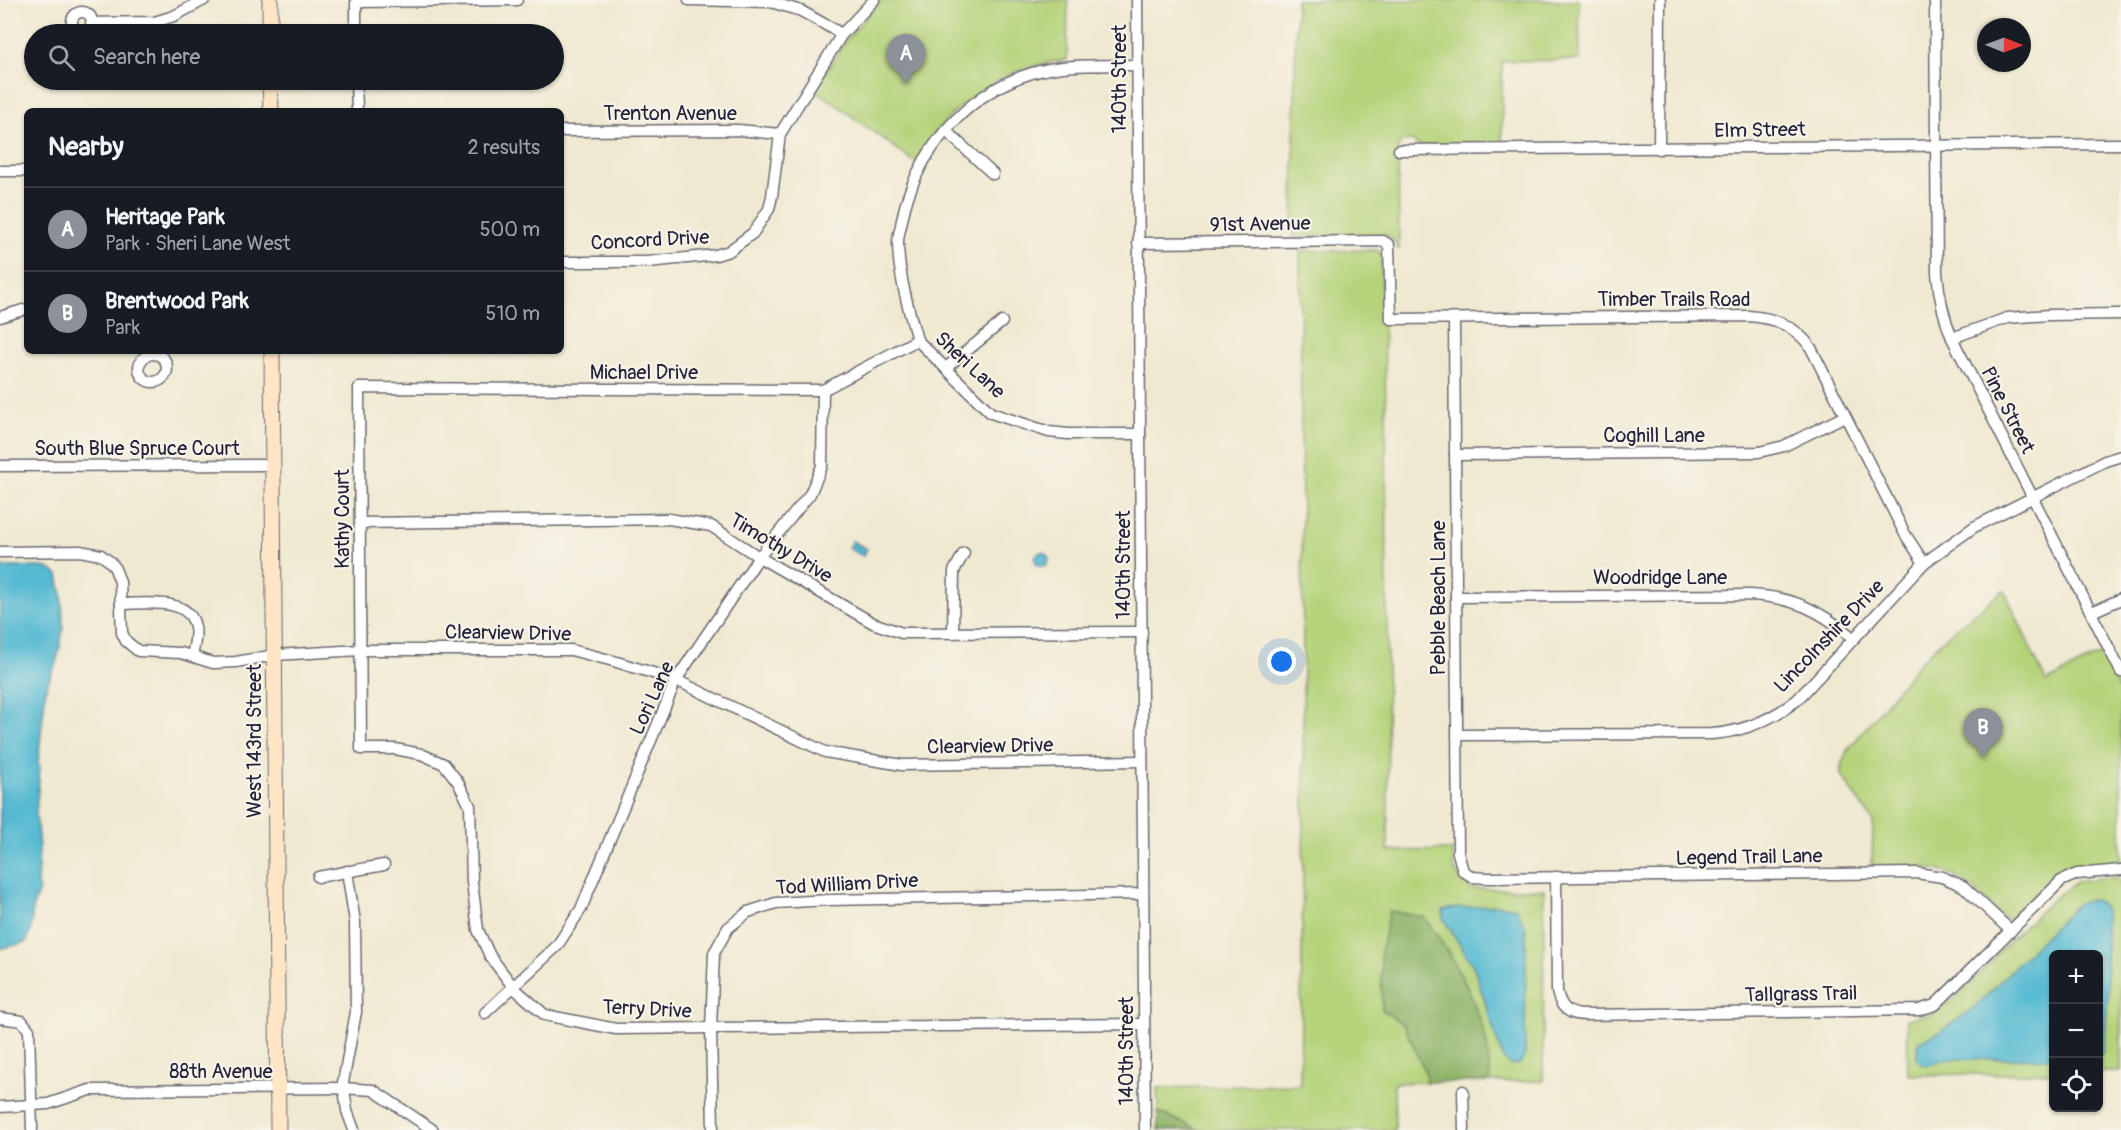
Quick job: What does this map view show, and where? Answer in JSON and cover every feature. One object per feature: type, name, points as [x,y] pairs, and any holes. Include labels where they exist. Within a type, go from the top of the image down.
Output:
[{"type":"main road","points":[[270,0],[270,24]]},
{"type":"main road","points":[[270,90],[271,108]]},
{"type":"main road","name":"West 143rd Street","points":[[272,354],[278,1130]]},
{"type":"street","points":[[92,23],[154,22],[174,16],[204,0]]},
{"type":"street","points":[[356,24],[356,2],[517,0]]},
{"type":"street","points":[[689,0],[771,2],[801,11],[842,34]]},
{"type":"street","name":"Concord Drive","points":[[564,262],[648,262],[716,255],[729,251],[753,233],[769,209],[780,134],[842,34],[874,0]]},
{"type":"street","name":"140th Street","points":[[1137,0],[1145,1130]]},
{"type":"street","points":[[1659,149],[1660,0]]},
{"type":"street","name":"Pine Street","points":[[1935,0],[1937,282],[1944,318],[2121,672]]},
{"type":"street","points":[[917,340],[905,292],[898,242],[906,202],[923,162],[945,131],[970,107],[998,88],[1032,73],[1073,65],[1136,65]]},
{"type":"street","points":[[356,90],[357,108]]},
{"type":"street","name":"Trenton Avenue","points":[[564,131],[738,130],[780,134]]},
{"type":"street","points":[[945,131],[993,174]]},
{"type":"street","name":"Elm Street","points":[[1399,150],[2121,144]]},
{"type":"street","points":[[0,171],[24,171]]},
{"type":"street","name":"91st Avenue","points":[[1138,243],[1383,241],[1389,245],[1391,319]]},
{"type":"street","points":[[0,317],[23,310]]},
{"type":"street","points":[[1952,338],[2007,318],[2121,314]]},
{"type":"street","name":"Timber Trails Road","points":[[1391,319],[1749,316],[1766,317],[1792,327],[1806,341],[1819,360],[1905,534],[1924,562]]},
{"type":"street","name":"Pebble Beach Lane","points":[[1454,319],[1458,853],[1463,871],[1468,874]]},
{"type":"street","points":[[946,367],[1002,322]]},
{"type":"street","name":"Sheri Lane","points":[[917,340],[991,413],[1059,433],[1140,434]]},
{"type":"street","name":"Michael Drive","points":[[359,388],[823,390],[917,340]]},
{"type":"street","name":"Kathy Court","points":[[359,388],[361,650]]},
{"type":"street","name":"Lori Lane","points":[[485,1014],[557,946],[581,909],[676,680],[759,557],[810,494],[822,466],[823,390]]},
{"type":"street","name":"Coghill Lane","points":[[1455,454],[1760,452],[1784,446],[1845,416]]},
{"type":"street","name":"Lincolnshire Drive","points":[[1457,735],[1711,734],[1737,731],[1778,714],[1797,700],[1924,562],[1974,527],[2105,461],[2121,456]]},
{"type":"street","name":"South Blue Spruce Court","points":[[0,466],[273,465]]},
{"type":"street","name":"Timothy Drive","points":[[360,523],[669,519],[711,526],[759,557],[873,623],[902,633],[1142,632]]},
{"type":"street","name":"Clearview Drive","points":[[0,552],[68,551],[101,555],[108,560],[118,574],[122,633],[130,646],[138,651],[181,653],[213,663],[236,662],[275,655],[361,650],[571,650],[676,680],[825,752],[866,760],[902,765],[1142,761]]},
{"type":"street","points":[[953,633],[954,571],[964,553]]},
{"type":"street","name":"Woodridge Lane","points":[[1456,597],[1763,596],[1795,602],[1824,614],[1853,638]]},
{"type":"street","points":[[2091,612],[2121,599]]},
{"type":"street","points":[[121,604],[170,605],[184,609],[191,616],[196,628],[192,656]]},
{"type":"street","name":"Terry Drive","points":[[361,650],[361,749],[395,748],[421,754],[444,764],[458,782],[470,806],[472,882],[478,930],[490,956],[514,988],[545,1015],[616,1029],[1144,1024]]},
{"type":"street","points":[[318,877],[384,865]]},
{"type":"street","name":"Tallgrass Trail","points":[[1556,877],[1557,991],[1559,1002],[1564,1009],[1578,1015],[1919,1010],[1935,1005],[2061,881],[2077,874],[2121,870]]},
{"type":"street","points":[[346,871],[355,922],[356,1012],[343,1088],[347,1111],[354,1130]]},
{"type":"street","name":"Legend Trail Lane","points":[[1468,874],[1473,877],[1488,878],[1926,874],[1942,877],[1962,886],[2011,931]]},
{"type":"street","name":"Tod William Drive","points":[[712,1130],[711,1029],[714,952],[728,928],[748,912],[776,903],[840,900],[1143,894]]},
{"type":"street","points":[[0,1018],[22,1021],[30,1030],[32,1130]]},
{"type":"street","name":"88th Avenue","points":[[0,1107],[33,1106],[63,1101],[90,1090],[343,1088],[373,1090],[433,1130]]},
{"type":"street","points":[[1463,1091],[1464,1130]]},
{"type":"green space","points":[[881,0],[1068,0],[1067,60],[1021,71],[979,92],[943,124],[928,142],[916,163],[815,89],[847,39]]},
{"type":"green space","points":[[1296,0],[1579,0],[1580,60],[1502,61],[1502,145],[1420,146],[1412,141],[1403,141],[1398,146],[1399,250],[1388,236],[1293,237]]},
{"type":"green space","points":[[1381,250],[1386,404],[1388,851],[1453,850],[1456,872],[1471,889],[1544,889],[1543,1081],[1490,1082],[1486,1044],[1472,997],[1447,949],[1397,913],[1389,911],[1382,1009],[1404,1025],[1426,1074],[1426,1082],[1394,1083],[1395,1130],[1199,1130],[1158,1112],[1157,1088],[1300,1085],[1304,800],[1300,251]],"holes":[[[1498,905],[1516,908],[1526,929],[1525,1055],[1503,1059],[1474,967],[1443,918],[1443,911]]]},
{"type":"green space","points":[[2004,590],[2046,682],[2103,653],[2121,693],[2121,864],[2089,866],[2069,871],[2044,888],[2016,918],[2008,920],[1963,880],[1951,874],[1926,868],[1872,867],[1873,821],[1841,775],[1841,765],[1848,750],[1917,665],[1950,633]]},
{"type":"green space","points":[[2111,877],[2121,881],[2121,1072],[2103,1072],[2108,992],[2106,912],[2099,902],[2092,900],[2077,904],[1975,1007],[1940,1032],[1918,1042],[1917,1058],[1929,1065],[1947,1059],[2049,1058],[2049,1073],[1908,1075],[1907,1019],[1933,1014],[1965,990],[2009,941],[2054,898],[2078,881]]},
{"type":"green space","points":[[1389,911],[1424,917],[1454,962],[1483,1028],[1488,1050],[1490,1082],[1426,1082],[1426,1074],[1404,1025],[1382,1010],[1381,950]]},
{"type":"green space","points":[[1158,1112],[1199,1130],[1158,1130]]},
{"type":"water","points":[[852,541],[867,549],[863,556],[848,548]]},
{"type":"water","points":[[1042,552],[1047,554],[1049,559],[1047,564],[1042,566],[1037,564],[1035,559],[1037,554]]},
{"type":"water","points":[[0,567],[43,567],[58,575],[62,595],[63,629],[56,663],[46,687],[38,762],[40,768],[36,813],[39,891],[33,906],[31,930],[26,942],[0,949]]},
{"type":"water","points":[[2092,900],[2099,902],[2106,912],[2108,992],[2103,1052],[2103,950],[2049,950],[2049,1058],[1947,1059],[1930,1064],[1921,1063],[1917,1058],[1918,1042],[1940,1032],[1975,1007],[2077,904]]},
{"type":"water","points":[[1498,905],[1516,908],[1526,929],[1525,1055],[1520,1064],[1510,1065],[1503,1059],[1474,967],[1443,918],[1443,911],[1450,909]]},
{"type":"place","name":"Heritage Park","points":[[906,84]]},
{"type":"place","name":"Brentwood Park","points":[[1983,758]]}]
